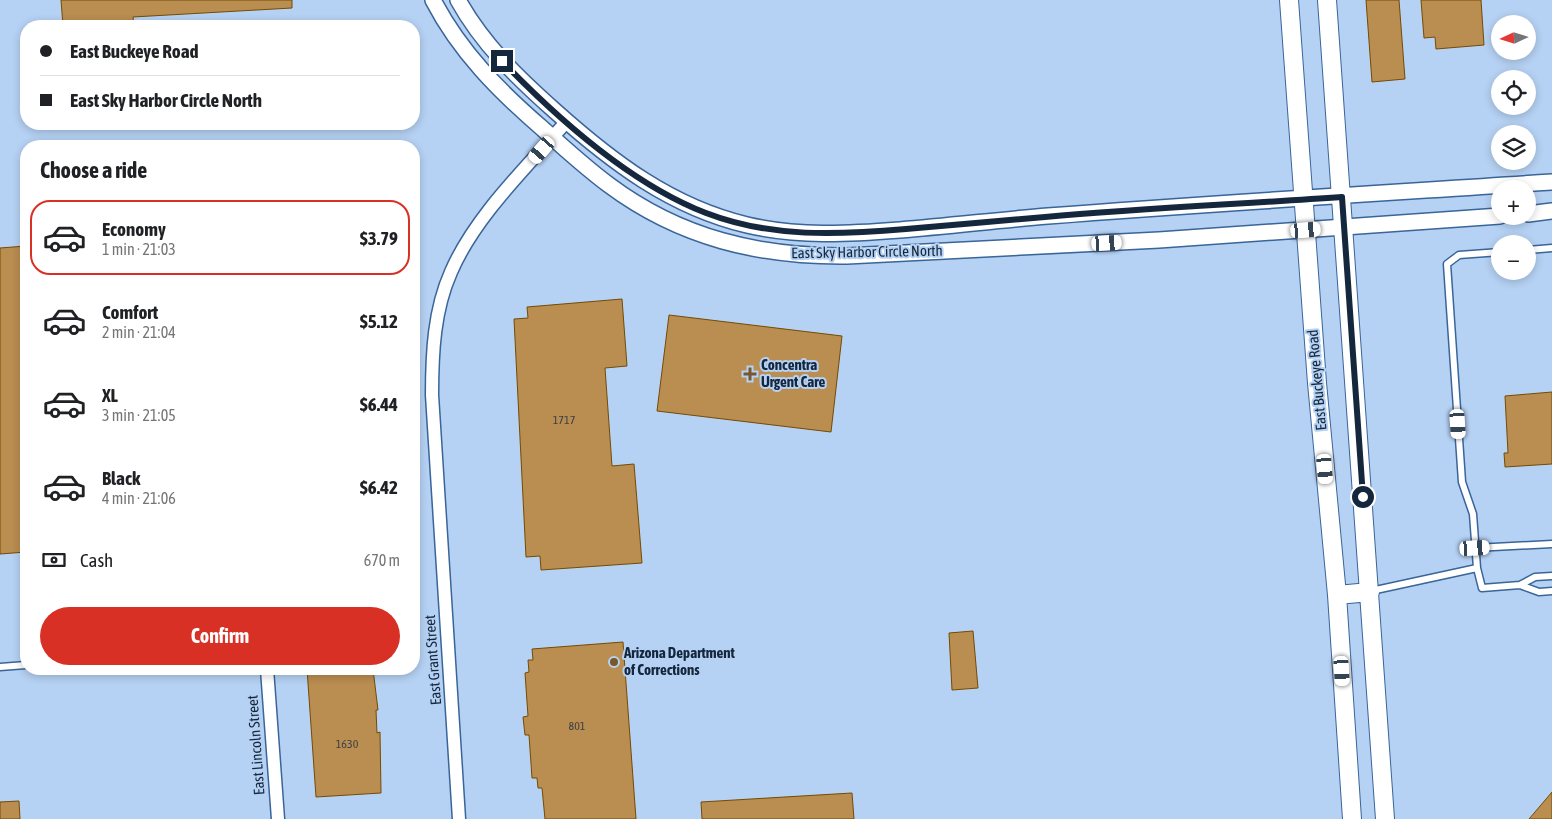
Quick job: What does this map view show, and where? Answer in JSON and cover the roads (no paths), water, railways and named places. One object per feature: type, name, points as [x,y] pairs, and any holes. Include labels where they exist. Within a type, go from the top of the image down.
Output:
[{"type":"main road","name":"East Buckeye Road","points":[[1289,0],[1317,383],[1337,595],[1352,819]]},
{"type":"main road","points":[[1327,0],[1385,819]]},
{"type":"main road","points":[[1337,595],[1370,592]]},
{"type":"street","name":"East Sky Harbor Circle North","points":[[458,0],[490,47],[518,78],[567,122],[634,175],[670,197],[728,220],[788,233],[853,234],[1090,213],[1552,182]]},
{"type":"street","name":"East Sky Harbor Circle North","points":[[435,3],[459,42],[485,74],[553,138],[610,186],[654,214],[697,233],[729,244],[774,253],[847,256],[1149,241],[1491,217]]},
{"type":"street","points":[[435,3],[449,12],[474,39],[490,47]]},
{"type":"street","name":"East Grant Street","points":[[459,819],[432,395],[434,340],[441,304],[451,273],[461,252],[478,225],[567,122]]},
{"type":"street","points":[[1536,213],[1552,211]]},
{"type":"street","name":"East Lincoln Street","points":[[267,675],[278,819]]},
{"type":"lane","points":[[1536,249],[1552,248]]},
{"type":"lane","points":[[1491,253],[1459,255],[1447,264],[1462,482],[1473,514],[1478,568],[1482,588],[1520,585],[1535,577],[1552,576]]},
{"type":"lane","points":[[1475,548],[1552,544]]},
{"type":"lane","points":[[1370,592],[1478,568]]},
{"type":"lane","points":[[1520,585],[1540,592],[1552,591]]},
{"type":"lane","points":[[0,667],[20,665]]},
{"type":"place","name":"Concentra Urgent Care","points":[[750,374]]},
{"type":"place","name":"Arizona Department of Corrections","points":[[614,662]]}]
